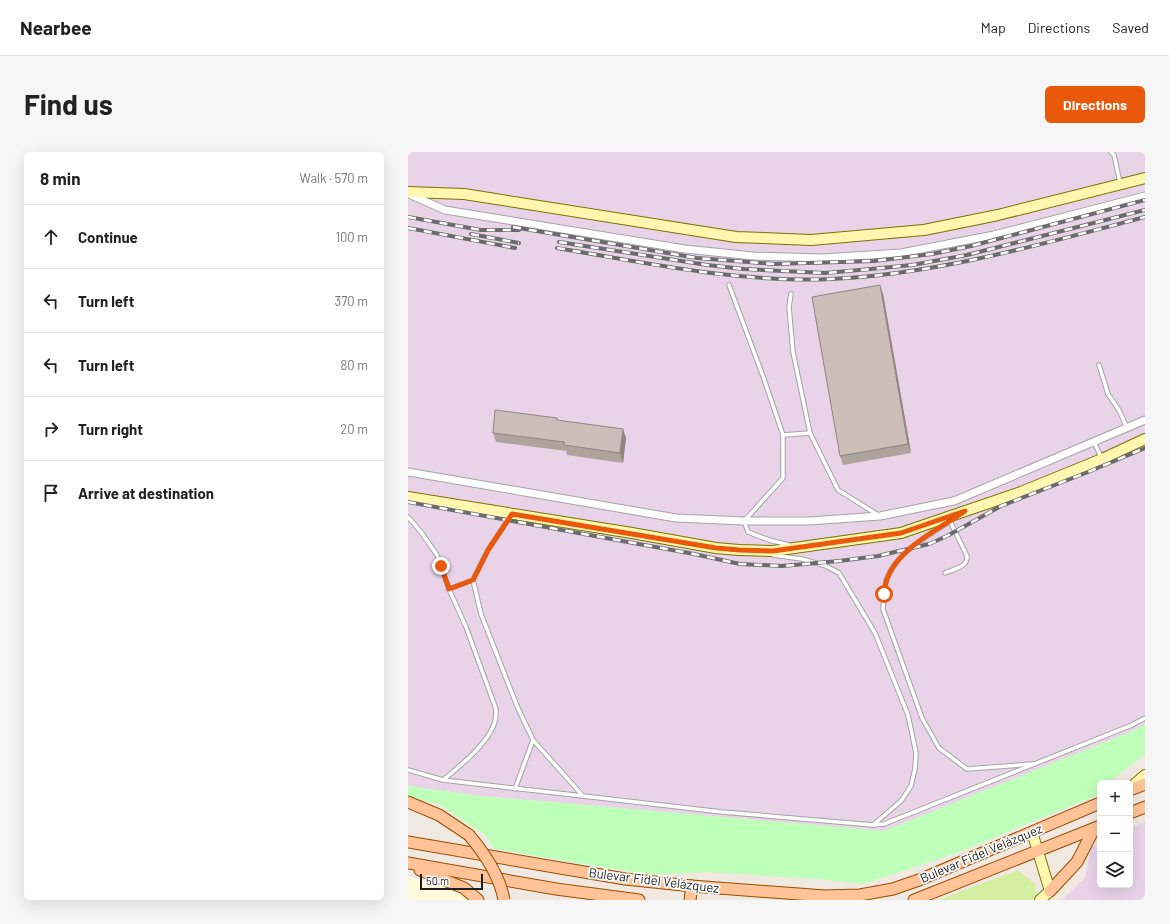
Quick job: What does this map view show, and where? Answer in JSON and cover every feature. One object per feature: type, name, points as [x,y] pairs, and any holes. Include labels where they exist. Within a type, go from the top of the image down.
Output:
[{"type":"main road","points":[[1133,788],[1145,784]]},
{"type":"main road","points":[[408,802],[439,815],[469,835],[484,852],[504,900]]},
{"type":"main road","name":"Bulevar Fidel Velázquez","points":[[408,842],[625,879],[692,886],[824,896],[860,895],[894,889],[913,882],[1097,804]]},
{"type":"main road","points":[[1133,813],[1145,807]]},
{"type":"main road","points":[[1050,890],[1077,862],[1097,828]]},
{"type":"main road","name":"Bulevar Fidel Velázquez","points":[[914,900],[1097,828]]},
{"type":"main road","name":"Bulevar Fidel Velázquez","points":[[408,863],[622,899],[639,900]]},
{"type":"main road","points":[[408,866],[427,872],[464,888],[478,900]]},
{"type":"main road","points":[[690,900],[692,886]]},
{"type":"street","points":[[408,193],[464,194],[736,237],[811,240],[924,230],[998,215],[1145,178]]},
{"type":"street","points":[[408,193],[445,210],[677,248],[753,256],[822,258],[901,252],[986,237],[1145,196]]},
{"type":"street","points":[[408,472],[676,518],[744,521],[809,521],[880,516],[954,500],[1145,420]]},
{"type":"street","points":[[408,497],[716,548],[773,551],[901,533],[1021,492],[1145,440]]},
{"type":"street","points":[[1133,786],[1145,774]]},
{"type":"street","points":[[1133,813],[1145,811]]},
{"type":"street","points":[[1032,832],[1050,890],[1040,900]]},
{"type":"street","points":[[848,900],[860,895]]},
{"type":"lane","points":[[1111,152],[1114,155],[1120,184]]},
{"type":"lane","points":[[729,285],[783,435],[783,478],[744,521],[748,532],[769,540],[798,547]]},
{"type":"lane","points":[[791,294],[789,307],[793,352],[810,433],[838,490],[880,516]]},
{"type":"lane","points":[[1099,365],[1108,394],[1119,410],[1127,428]]},
{"type":"lane","points":[[783,435],[810,433]]},
{"type":"lane","points":[[1094,442],[1102,459]]},
{"type":"lane","points":[[965,511],[901,556],[886,580],[883,609],[922,718],[939,748],[967,769],[1038,763]]},
{"type":"lane","points":[[512,514],[488,550],[473,580],[481,614],[517,706],[533,740],[583,796]]},
{"type":"lane","points":[[408,517],[437,554],[449,589],[466,628],[496,709],[495,722],[488,736],[468,759],[443,780]]},
{"type":"lane","points":[[945,573],[966,564],[968,560],[950,521]]},
{"type":"lane","points":[[739,550],[802,559],[826,566],[838,573],[875,633],[908,715],[916,754],[915,769],[911,786],[901,801],[873,825]]},
{"type":"lane","points":[[449,589],[473,580]]},
{"type":"lane","points":[[408,770],[443,780],[515,789],[722,812],[873,825],[884,824],[1132,725],[1145,718]]},
{"type":"lane","points":[[515,789],[533,740]]},
{"type":"shaded area","points":[[408,152],[1145,152],[1145,724],[1135,730],[884,831],[481,796],[408,786]]},
{"type":"shaded area","points":[[1145,822],[1145,900],[1062,900],[1085,878],[1091,847],[1097,844],[1097,888],[1133,888],[1133,828]]},
{"type":"shaded area","points":[[408,876],[456,889],[468,900],[408,900]]},
{"type":"green space","points":[[1145,724],[1145,754],[1113,780],[1097,780],[1097,795],[954,854],[863,884],[819,879],[705,872],[651,875],[495,849],[485,835],[440,805],[408,796],[408,786],[481,796],[884,831],[1135,730]]},
{"type":"green space","points":[[1018,870],[1036,885],[1036,897],[1032,900],[938,900]]},
{"type":"building","points":[[880,285],[908,444],[840,456],[812,297]]},
{"type":"building","points":[[495,410],[623,429],[620,453],[564,445],[564,442],[493,433]]},
{"type":"railway","points":[[513,227],[697,258],[774,264],[874,261],[932,254],[971,246],[1145,200]]},
{"type":"railway","points":[[559,242],[707,265],[744,269],[825,273],[912,265],[967,255],[1145,210]]},
{"type":"railway","points":[[408,217],[481,230],[519,230]]},
{"type":"railway","points":[[557,248],[693,271],[728,275],[762,278],[831,279],[911,271],[950,264],[1029,247],[1145,217]]},
{"type":"railway","points":[[408,228],[515,248]]},
{"type":"railway","points":[[471,234],[519,243]]},
{"type":"railway","points":[[408,502],[694,554],[740,564],[782,566],[878,556],[929,544],[947,536],[1001,506],[1145,448]]},
{"type":"route","points":[[441,566],[449,589],[473,580],[488,550],[512,514],[716,548],[773,551],[901,533],[965,511],[901,556],[886,580],[884,594]]}]
